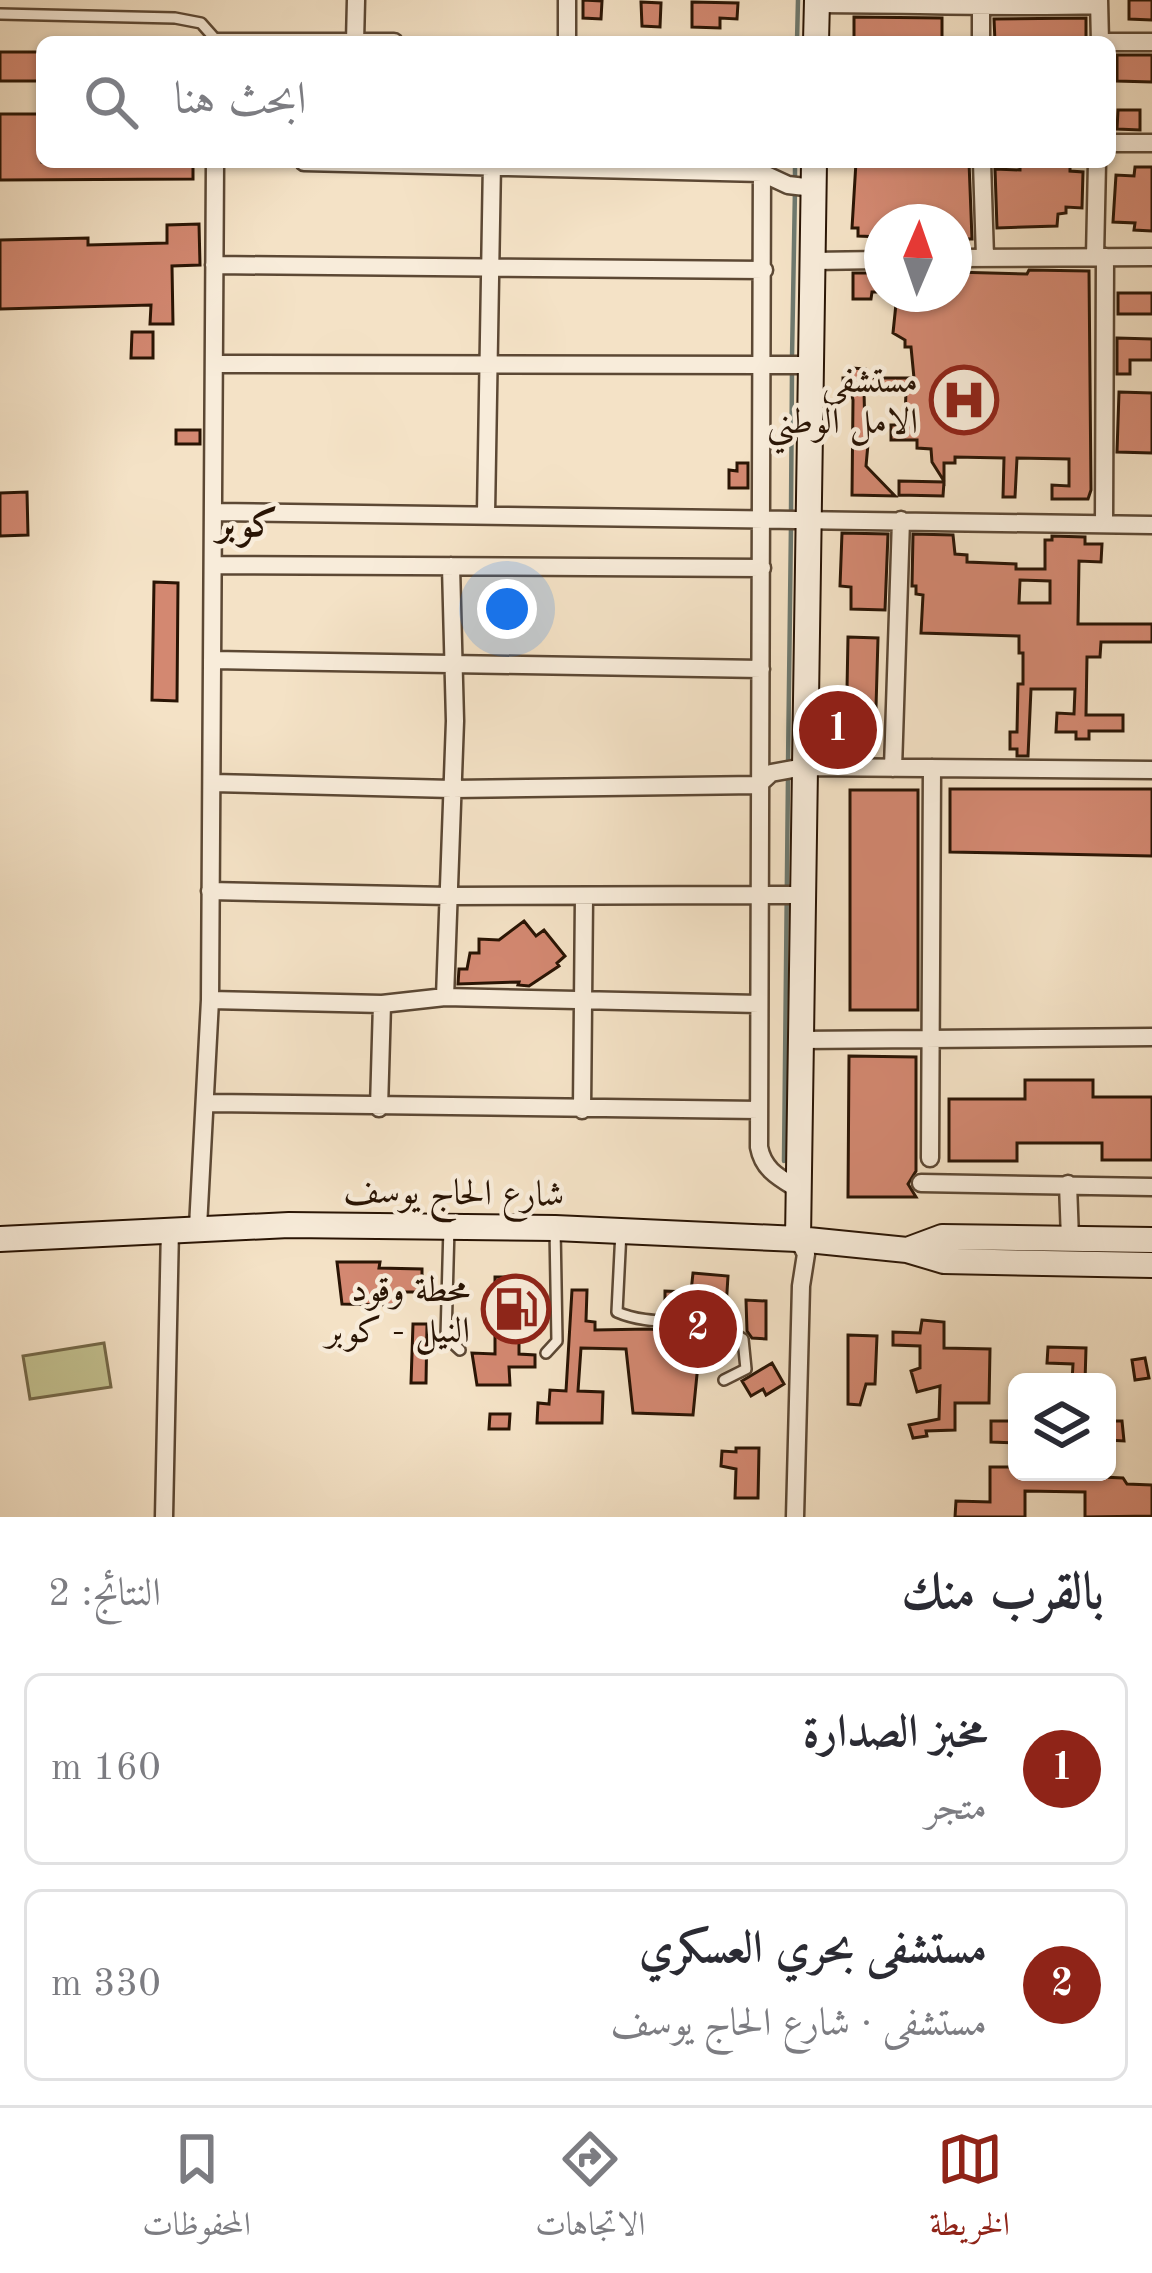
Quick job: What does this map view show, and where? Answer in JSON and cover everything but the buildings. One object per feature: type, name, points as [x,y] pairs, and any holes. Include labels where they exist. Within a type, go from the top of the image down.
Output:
[{"type":"main road","points":[[816,36],[817,2]]},
{"type":"main road","points":[[798,1239],[799,1040],[792,895],[808,519],[798,365],[812,261],[801,186],[811,168]]},
{"type":"main road","name":"شارع الحاج يوسف","points":[[0,1239],[198,1227],[555,1228],[798,1239],[908,1250],[944,1261],[1152,1265]]},
{"type":"main road","name":"شارع الحاج يوسف","points":[[908,1250],[942,1237],[1152,1240]]},
{"type":"street","points":[[355,36],[356,0]]},
{"type":"street","points":[[567,0],[567,36]]},
{"type":"street","points":[[817,2],[956,2],[981,9],[1100,3],[1100,36]]},
{"type":"street","points":[[981,9],[981,36]]},
{"type":"street","points":[[1116,42],[1152,42]]},
{"type":"street","points":[[1116,143],[1152,143]]},
{"type":"street","points":[[198,1227],[210,1000],[215,168]]},
{"type":"street","points":[[487,513],[492,168]]},
{"type":"street","points":[[762,168],[759,1110],[761,1160],[796,1188]]},
{"type":"street","points":[[764,168],[801,186]]},
{"type":"street","points":[[982,168],[985,257]]},
{"type":"street","points":[[1097,168],[1104,524]]},
{"type":"street","points":[[972,257],[1152,257]]},
{"type":"street","points":[[812,261],[864,260]]},
{"type":"street","points":[[214,265],[764,270]]},
{"type":"street","points":[[217,364],[798,365]]},
{"type":"street","points":[[214,512],[1152,525]]},
{"type":"street","points":[[893,768],[901,520]]},
{"type":"street","points":[[214,566],[762,568]]},
{"type":"street","points":[[445,997],[454,667],[451,566]]},
{"type":"street","points":[[213,660],[761,669]]},
{"type":"street","points":[[213,783],[452,789],[758,785],[794,768],[1152,770]]},
{"type":"street","points":[[930,1158],[932,768]]},
{"type":"street","points":[[210,891],[792,895]]},
{"type":"street","points":[[582,1110],[584,897]]},
{"type":"street","points":[[210,1000],[382,1004],[445,997],[759,1004]]},
{"type":"street","points":[[379,1108],[382,1004]]},
{"type":"street","points":[[799,1040],[1152,1037]]},
{"type":"street","points":[[207,1103],[759,1110]]},
{"type":"street","points":[[921,1183],[1152,1187]]},
{"type":"street","points":[[1068,1184],[1070,1239]]},
{"type":"street","points":[[164,1517],[170,1228]]},
{"type":"street","points":[[795,1517],[806,1254],[798,1239]]},
{"type":"lane","points":[[0,14],[175,18],[201,23],[213,36]]},
{"type":"lane","points":[[449,1227],[446,1336],[460,1350]]},
{"type":"lane","points":[[546,1353],[557,1341],[555,1228]]},
{"type":"lane","points":[[621,1231],[617,1312],[636,1320],[677,1320],[731,1330],[743,1339],[746,1370],[724,1380]]},
{"type":"shaded area","points":[[104,1343],[111,1387],[30,1399],[23,1356]]},
{"type":"waterway","points":[[797,36],[798,0]]},
{"type":"waterway","points":[[795,168],[795,178]]},
{"type":"waterway","points":[[792,358],[795,189]]},
{"type":"waterway","points":[[791,514],[792,369]]},
{"type":"waterway","points":[[788,766],[791,525]]},
{"type":"waterway","points":[[784,1161],[788,777]]},
{"type":"place","name":"مستشفى الامل الوطني","points":[[964,400]]},
{"type":"place","name":"مخبز الصدارة","points":[[838,730]]},
{"type":"place","name":"محطة وقود النيل - كوبر","points":[[516,1309]]},
{"type":"place","name":"مستشفى بحري العسكري","points":[[698,1329]]},
{"type":"district","name":"كوبر","points":[[247,522]]}]
